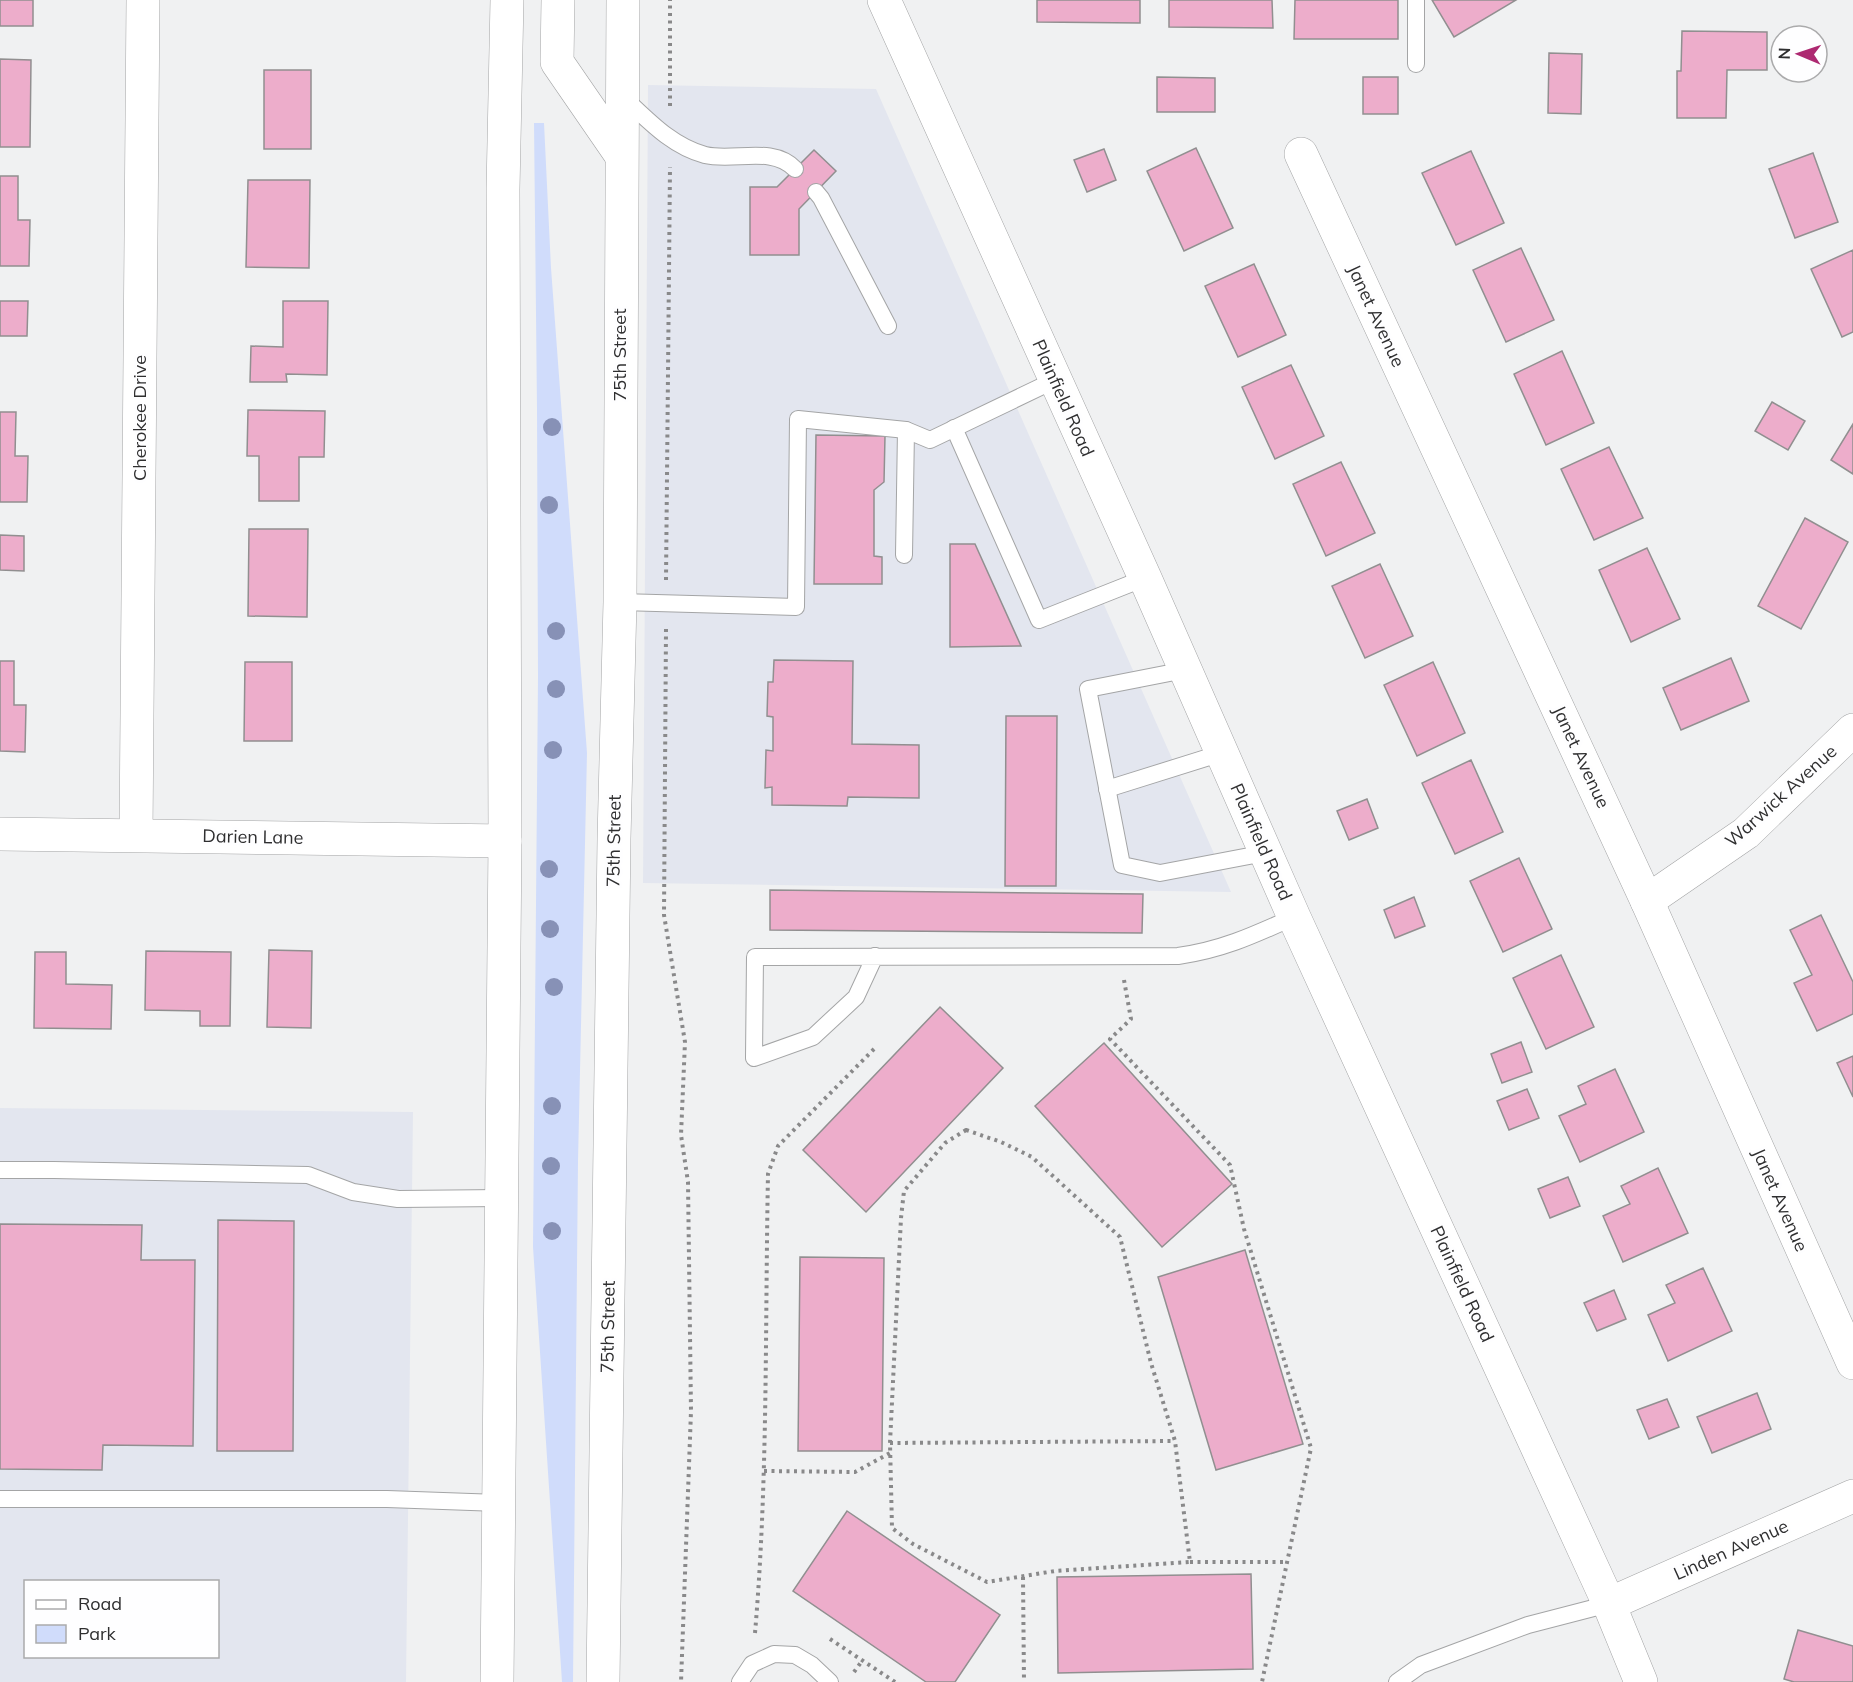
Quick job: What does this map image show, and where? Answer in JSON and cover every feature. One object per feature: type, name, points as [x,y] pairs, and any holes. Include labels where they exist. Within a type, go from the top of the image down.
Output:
[{"type":"main road","name":"Cherokee Drive","points":[[136,835],[143,0]]},
{"type":"main road","points":[[497,1682],[505,841],[504,189],[507,0]]},
{"type":"main road","points":[[558,0],[557,62],[621,155]]},
{"type":"main road","name":"75th Street","points":[[603,1682],[614,839],[620,602],[623,0]]},
{"type":"main road","name":"Plainfield Road","points":[[884,0],[1145,578],[1265,853],[1609,1604],[1641,1682]]},
{"type":"main road","name":"Janet Avenue","points":[[1301,154],[1647,901],[1853,1363]]},
{"type":"main road","name":"Warwick Avenue","points":[[1647,901],[1746,832],[1853,730]]},
{"type":"main road","name":"Darien Lane","points":[[0,834],[505,841]]},
{"type":"main road","name":"Linden Avenue","points":[[1609,1604],[1853,1496]]},
{"type":"lane","points":[[1416,0],[1416,64]]},
{"type":"lane","points":[[622,95],[669,139],[690,149],[707,155],[774,156],[795,170]]},
{"type":"lane","points":[[816,192],[888,326]]},
{"type":"lane","points":[[620,602],[796,607],[798,419],[906,430],[930,440],[1055,380]]},
{"type":"lane","points":[[954,428],[1039,620],[1145,578]]},
{"type":"lane","points":[[904,555],[906,430]]},
{"type":"lane","points":[[1185,670],[1088,689],[1122,865],[1160,873],[1265,853]]},
{"type":"lane","points":[[1107,789],[1222,753]]},
{"type":"lane","points":[[875,956],[856,997],[813,1037],[754,1058],[755,957],[875,956],[1178,956],[1204,953],[1233,944],[1294,917]]},
{"type":"lane","points":[[0,1170],[308,1176],[353,1191],[398,1199],[502,1198]]},
{"type":"lane","points":[[0,1499],[387,1499],[499,1503]]},
{"type":"lane","points":[[1397,1682],[1421,1665],[1528,1625],[1609,1604]]},
{"type":"lane","points":[[740,1682],[752,1664],[774,1654],[795,1655],[812,1665],[830,1682]]},
{"type":"path","points":[[669,117],[670,0]]},
{"type":"path","points":[[666,572],[670,164]]},
{"type":"path","points":[[666,627],[664,915],[685,1042],[681,1135],[688,1182],[691,1411],[681,1682]]},
{"type":"path","points":[[1109,956],[1125,982],[1131,1018],[1110,1040],[1230,1165],[1244,1229],[1311,1448],[1262,1682]]},
{"type":"path","points":[[752,1664],[760,1577],[764,1471],[768,1174],[778,1146],[876,1047]]},
{"type":"path","points":[[1190,1562],[1175,1441],[1151,1363],[1120,1237],[1032,1157],[1001,1142],[966,1131],[945,1143],[904,1191],[890,1443],[892,1528],[913,1544],[987,1582],[1055,1571],[1190,1562],[1287,1563]]},
{"type":"path","points":[[890,1443],[1175,1441]]},
{"type":"path","points":[[764,1471],[855,1472],[890,1453]]},
{"type":"path","points":[[1023,1577],[1024,1682]]},
{"type":"path","points":[[830,1639],[895,1682]]},
{"type":"shaded area","points":[[648,85],[876,89],[1231,892],[643,883]]},
{"type":"shaded area","points":[[0,1108],[413,1112],[406,1682],[0,1682]]},
{"type":"green space","points":[[534,123],[544,123],[551,268],[587,753],[578,1162],[573,1682],[562,1682],[533,1247],[538,676]]},
{"type":"building","points":[[0,0],[33,0],[33,26],[0,26]]},
{"type":"building","points":[[1037,0],[1140,0],[1140,23],[1037,22]]},
{"type":"building","points":[[1169,0],[1272,0],[1273,28],[1169,27]]},
{"type":"building","points":[[1295,0],[1398,0],[1398,39],[1294,39]]},
{"type":"building","points":[[1432,0],[1516,0],[1454,37]]},
{"type":"building","points":[[1682,31],[1767,32],[1767,70],[1727,70],[1726,118],[1677,118],[1677,71],[1681,71]]},
{"type":"building","points":[[1549,53],[1582,54],[1581,114],[1548,113]]},
{"type":"building","points":[[0,59],[31,60],[30,147],[0,147]]},
{"type":"building","points":[[264,70],[311,70],[311,149],[264,149]]},
{"type":"building","points":[[1157,77],[1215,78],[1215,112],[1157,112]]},
{"type":"building","points":[[1363,77],[1398,77],[1398,114],[1363,114]]},
{"type":"building","points":[[1196,148],[1233,228],[1184,251],[1147,171]]},
{"type":"building","points":[[1104,149],[1116,180],[1087,192],[1074,160]]},
{"type":"building","points":[[814,150],[836,171],[799,209],[799,255],[750,255],[750,187],[777,187]]},
{"type":"building","points":[[1471,151],[1504,223],[1456,245],[1422,173]]},
{"type":"building","points":[[1813,153],[1838,222],[1795,238],[1769,169]]},
{"type":"building","points":[[0,176],[18,176],[18,220],[30,220],[29,266],[0,266]]},
{"type":"building","points":[[248,180],[310,180],[309,268],[246,267]]},
{"type":"building","points":[[1521,248],[1554,320],[1506,342],[1473,270]]},
{"type":"building","points":[[1853,250],[1853,332],[1842,337],[1811,269]]},
{"type":"building","points":[[1254,264],[1286,335],[1238,357],[1205,286]]},
{"type":"building","points":[[0,301],[28,301],[27,336],[0,336]]},
{"type":"building","points":[[283,301],[328,301],[327,375],[286,374],[287,382],[250,382],[251,346],[283,347]]},
{"type":"building","points":[[1562,351],[1594,423],[1546,445],[1514,374]]},
{"type":"building","points":[[1291,365],[1324,436],[1275,459],[1242,387]]},
{"type":"building","points":[[1772,402],[1805,421],[1788,450],[1755,431]]},
{"type":"building","points":[[248,410],[325,411],[324,457],[299,457],[299,501],[259,501],[259,456],[247,456]]},
{"type":"building","points":[[0,412],[16,412],[15,456],[28,456],[27,502],[0,502]]},
{"type":"building","points":[[1853,424],[1853,474],[1831,460]]},
{"type":"building","points":[[816,435],[885,436],[884,482],[874,490],[874,556],[882,557],[882,584],[814,584]]},
{"type":"building","points":[[1609,447],[1643,518],[1594,540],[1561,469]]},
{"type":"building","points":[[1341,462],[1375,533],[1326,556],[1293,484]]},
{"type":"building","points":[[1805,518],[1848,542],[1801,629],[1758,606]]},
{"type":"building","points":[[249,529],[308,529],[307,617],[248,616]]},
{"type":"building","points":[[0,535],[24,536],[24,571],[0,570]]},
{"type":"building","points":[[950,544],[975,544],[1021,646],[950,647]]},
{"type":"building","points":[[1647,548],[1680,619],[1631,642],[1599,570]]},
{"type":"building","points":[[1380,564],[1413,636],[1365,658],[1332,586]]},
{"type":"building","points":[[1731,658],[1749,701],[1681,730],[1663,688]]},
{"type":"building","points":[[774,660],[853,661],[852,744],[919,745],[919,798],[848,797],[847,806],[772,805],[772,787],[765,788],[766,750],[773,751],[773,717],[767,716],[768,682],[773,682]]},
{"type":"building","points":[[0,661],[14,661],[14,705],[26,705],[25,752],[0,751]]},
{"type":"building","points":[[245,662],[292,662],[292,741],[244,741]]},
{"type":"building","points":[[1433,662],[1465,733],[1417,756],[1384,685]]},
{"type":"building","points":[[1006,716],[1057,716],[1056,886],[1005,886]]},
{"type":"building","points":[[1471,760],[1503,832],[1455,854],[1422,783]]},
{"type":"building","points":[[1367,799],[1378,828],[1349,840],[1337,811]]},
{"type":"building","points":[[1519,858],[1552,929],[1503,952],[1470,881]]},
{"type":"building","points":[[770,890],[1143,894],[1142,933],[770,930]]},
{"type":"building","points":[[1414,897],[1425,926],[1395,938],[1384,910]]},
{"type":"building","points":[[1821,915],[1853,982],[1853,1014],[1817,1031],[1794,983],[1812,975],[1790,930]]},
{"type":"building","points":[[269,950],[312,951],[311,1028],[267,1027]]},
{"type":"building","points":[[146,951],[231,952],[230,1026],[200,1026],[200,1011],[145,1010]]},
{"type":"building","points":[[35,952],[66,952],[66,984],[112,985],[111,1029],[34,1028]]},
{"type":"building","points":[[1561,955],[1594,1027],[1546,1049],[1513,978]]},
{"type":"building","points":[[940,1007],[1003,1068],[866,1212],[803,1150]]},
{"type":"building","points":[[1521,1042],[1532,1072],[1502,1083],[1491,1054]]},
{"type":"building","points":[[1104,1043],[1232,1184],[1162,1247],[1035,1106]]},
{"type":"building","points":[[1853,1056],[1853,1097],[1837,1063]]},
{"type":"building","points":[[1615,1069],[1644,1132],[1580,1162],[1559,1116],[1586,1104],[1578,1086]]},
{"type":"building","points":[[1527,1089],[1539,1118],[1509,1130],[1497,1101]]},
{"type":"building","points":[[1658,1168],[1688,1233],[1623,1262],[1603,1216],[1630,1204],[1621,1186]]},
{"type":"building","points":[[1568,1177],[1580,1206],[1550,1218],[1538,1189]]},
{"type":"building","points":[[218,1220],[294,1221],[293,1451],[217,1451]]},
{"type":"building","points":[[0,1224],[142,1225],[141,1260],[195,1260],[193,1446],[103,1445],[102,1470],[0,1469]]},
{"type":"building","points":[[1245,1250],[1303,1444],[1216,1470],[1158,1277]]},
{"type":"building","points":[[800,1257],[884,1258],[882,1451],[798,1451]]},
{"type":"building","points":[[1703,1268],[1732,1331],[1668,1361],[1648,1315],[1675,1303],[1666,1285]]},
{"type":"building","points":[[1614,1290],[1626,1319],[1597,1331],[1584,1303]]},
{"type":"building","points":[[1757,1393],[1771,1429],[1712,1453],[1697,1417]]},
{"type":"building","points":[[1667,1399],[1679,1427],[1649,1439],[1637,1410]]},
{"type":"building","points":[[847,1511],[1000,1615],[955,1682],[926,1682],[793,1591]]},
{"type":"building","points":[[1251,1574],[1253,1669],[1058,1673],[1057,1577]]},
{"type":"building","points":[[1798,1630],[1853,1646],[1853,1682],[1794,1682],[1784,1679]]}]
